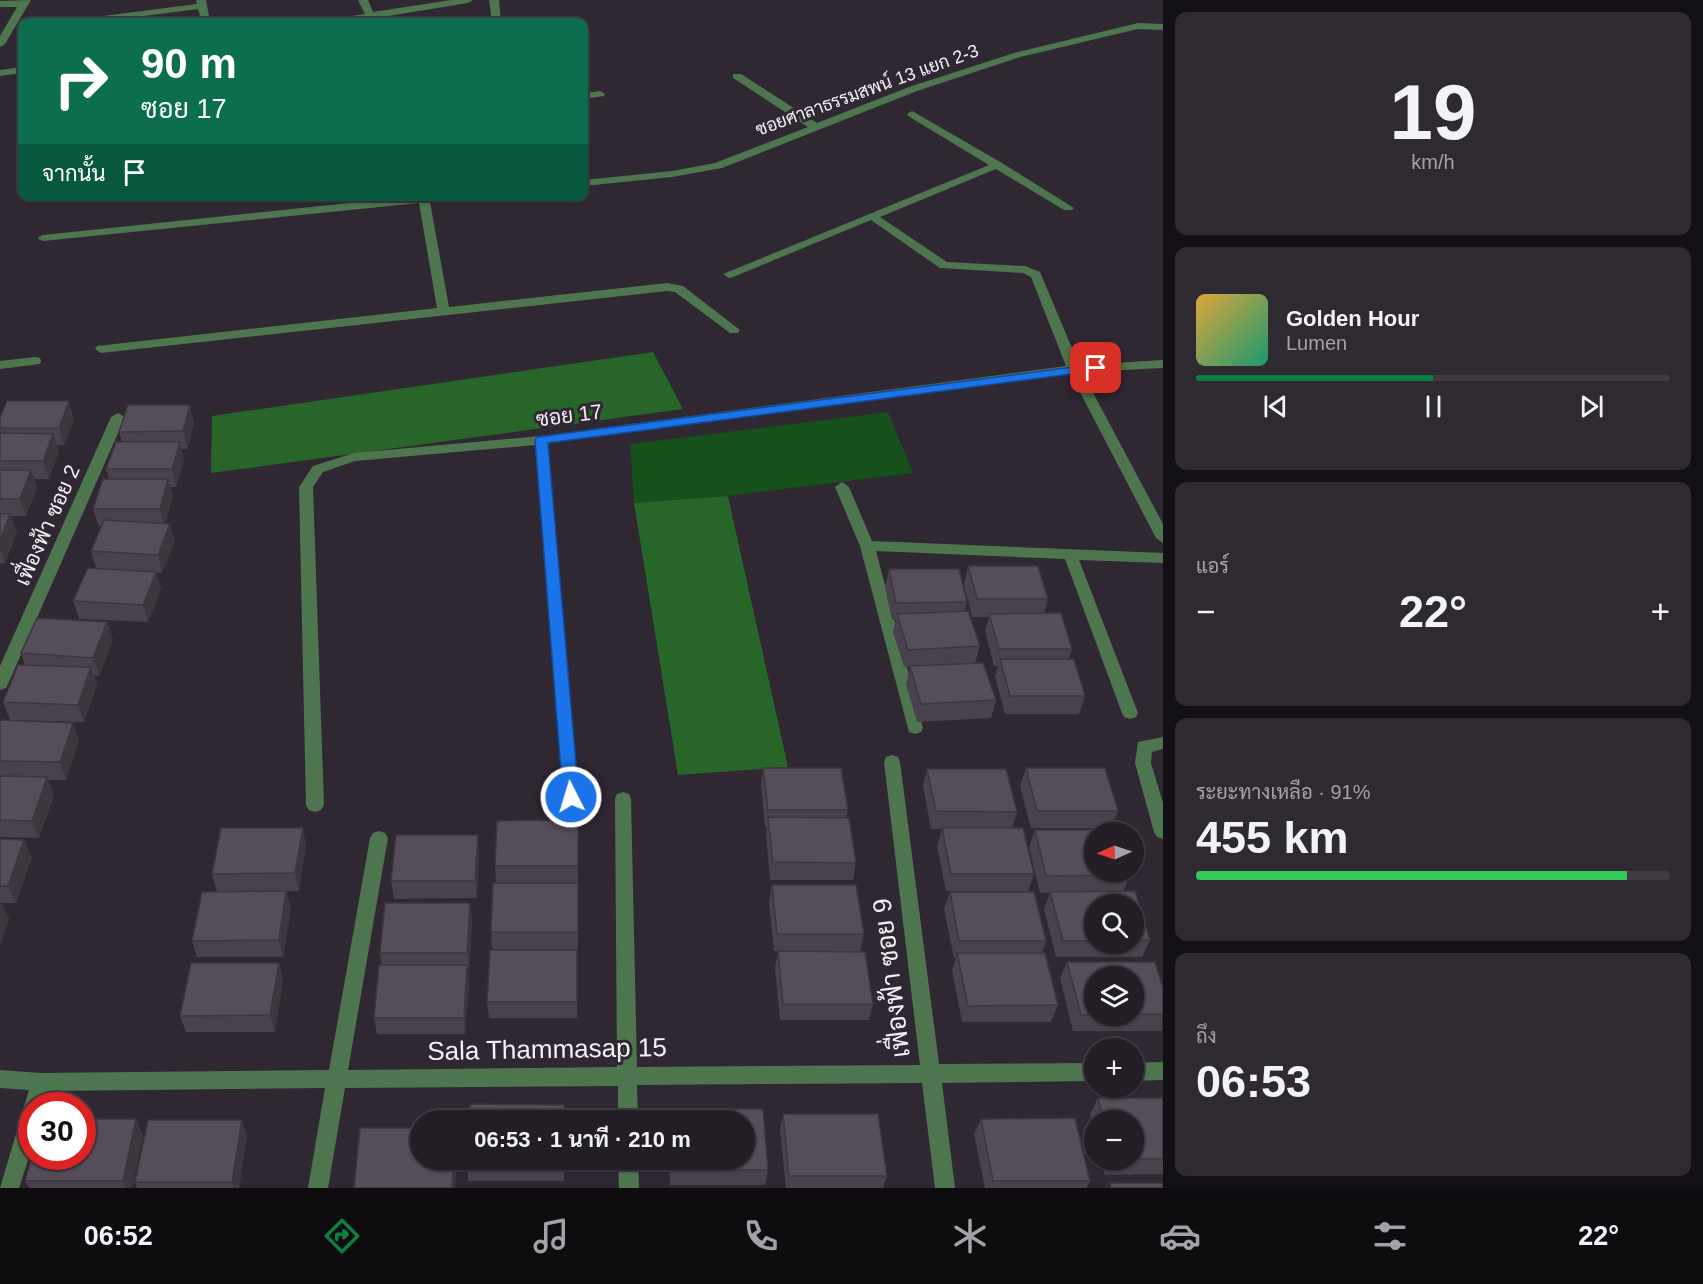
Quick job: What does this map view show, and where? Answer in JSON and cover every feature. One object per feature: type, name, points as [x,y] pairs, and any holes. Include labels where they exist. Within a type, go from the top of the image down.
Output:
[{"type":"street","points":[[363,0],[371,18]]},
{"type":"street","points":[[382,18],[468,0]]},
{"type":"street","points":[[494,0],[496,18]]},
{"type":"street","points":[[0,4],[24,2]]},
{"type":"street","points":[[0,44],[24,2]]},
{"type":"street","points":[[106,18],[202,3],[205,18]]},
{"type":"street","name":"ซอยศาลาธรรมสพน์ 13 แยก 2-3","points":[[588,183],[672,174],[718,166],[913,89],[1017,55],[1138,26],[1163,27]]},
{"type":"street","points":[[7,32],[18,31]]},
{"type":"street","points":[[0,73],[18,70]]},
{"type":"street","points":[[737,76],[815,127]]},
{"type":"street","points":[[588,96],[600,94]]},
{"type":"street","points":[[912,114],[1068,208]]},
{"type":"street","points":[[729,274],[998,165]]},
{"type":"street","points":[[43,238],[394,201]]},
{"type":"street","points":[[424,201],[444,311]]},
{"type":"street","points":[[872,216],[944,265],[1025,270],[1036,275],[1074,369],[1163,538]]},
{"type":"street","points":[[101,349],[667,287],[679,289],[734,330]]},
{"type":"street","points":[[0,365],[35,361]]},
{"type":"street","name":"ซอย 17","points":[[315,805],[306,488],[318,469],[354,457],[541,440],[1074,369],[1163,363]]},
{"type":"street","name":"เฟื่องฟ้า ซอย 2","points":[[0,684],[118,417]]},
{"type":"street","points":[[541,440],[571,797]]},
{"type":"street","points":[[843,487],[867,546],[915,728]]},
{"type":"street","points":[[867,546],[1163,558]]},
{"type":"street","points":[[1070,554],[1130,713]]},
{"type":"street","points":[[1163,742],[1144,747],[1143,762],[1163,832]]},
{"type":"street","name":"เฟื่องฟ้า ซอย 9","points":[[892,762],[929,1074],[945,1188]]},
{"type":"street","points":[[623,799],[628,1110]]},
{"type":"street","points":[[318,1188],[379,838]]},
{"type":"street","points":[[1144,1072],[1163,1071]]},
{"type":"street","name":"Sala Thammasap 15","points":[[0,1079],[41,1082],[1084,1072]]},
{"type":"street","points":[[38,1092],[41,1082]]},
{"type":"street","points":[[9,1188],[18,1159]]},
{"type":"street","points":[[628,1170],[629,1188]]},
{"type":"green space","points":[[653,352],[683,409],[211,473],[212,416]]},
{"type":"green space","points":[[888,412],[913,473],[728,496],[634,503],[630,444]]},
{"type":"green space","points":[[728,496],[788,767],[678,775],[634,503]]},
{"type":"building","points":[[7,401],[69,401],[59,428],[0,428],[0,418]]},
{"type":"building","points":[[128,405],[190,405],[183,431],[119,432]]},
{"type":"building","points":[[0,433],[53,434],[43,461],[0,461]]},
{"type":"building","points":[[116,442],[180,442],[172,469],[106,469]]},
{"type":"building","points":[[0,470],[31,470],[20,499],[0,499]]},
{"type":"building","points":[[103,479],[168,479],[160,509],[93,509]]},
{"type":"building","points":[[0,514],[10,514],[0,541]]},
{"type":"building","points":[[104,520],[170,524],[158,555],[91,551]]},
{"type":"building","points":[[968,566],[1038,566],[1048,599],[977,599]]},
{"type":"building","points":[[88,568],[156,572],[143,605],[73,601]]},
{"type":"building","points":[[889,569],[959,569],[967,602],[896,603]]},
{"type":"building","points":[[968,611],[980,646],[908,650],[897,614]]},
{"type":"building","points":[[1061,613],[1072,649],[999,649],[989,614]]},
{"type":"building","points":[[37,618],[107,622],[93,658],[21,653]]},
{"type":"building","points":[[1000,659],[1074,659],[1085,696],[1010,696]]},
{"type":"building","points":[[983,663],[996,700],[921,704],[910,666]]},
{"type":"building","points":[[18,665],[91,667],[78,705],[3,702]]},
{"type":"building","points":[[0,720],[73,723],[60,762],[0,761]]},
{"type":"building","points":[[763,768],[841,768],[848,810],[768,810]]},
{"type":"building","points":[[1026,768],[1105,768],[1118,811],[1037,811]]},
{"type":"building","points":[[927,769],[1006,769],[1017,812],[936,811]]},
{"type":"building","points":[[0,776],[47,777],[32,821],[0,820]]},
{"type":"building","points":[[768,817],[849,818],[856,863],[773,862]]},
{"type":"building","points":[[578,820],[578,866],[495,866],[497,821]]},
{"type":"building","points":[[221,828],[303,828],[295,873],[212,874]]},
{"type":"building","points":[[942,828],[1023,828],[1034,874],[951,874]]},
{"type":"building","points":[[1035,830],[1084,830],[1084,876],[1046,876]]},
{"type":"building","points":[[396,835],[478,835],[475,881],[391,881]]},
{"type":"building","points":[[0,839],[24,840],[8,886],[0,886]]},
{"type":"building","points":[[493,883],[578,883],[578,932],[491,932]]},
{"type":"building","points":[[772,885],[856,885],[864,934],[777,934]]},
{"type":"building","points":[[286,891],[279,940],[192,941],[202,892]]},
{"type":"building","points":[[1135,891],[1136,894],[1084,894],[1084,941],[1063,941],[1050,892]]},
{"type":"building","points":[[950,892],[1034,892],[1046,941],[959,941]]},
{"type":"building","points":[[385,903],[470,903],[467,953],[380,953]]},
{"type":"building","points":[[1144,920],[1150,940],[1144,940]]},
{"type":"building","points":[[490,950],[577,950],[577,1002],[487,1002]]},
{"type":"building","points":[[778,951],[865,952],[873,1004],[783,1004]]},
{"type":"building","points":[[957,953],[1045,953],[1058,1005],[968,1006]]},
{"type":"building","points":[[1067,962],[1155,962],[1163,988],[1163,1014],[1144,1014],[1144,966],[1084,966],[1084,1015],[1081,1015]]},
{"type":"building","points":[[191,963],[279,963],[270,1015],[180,1016]]},
{"type":"building","points":[[379,965],[467,965],[464,1018],[374,1018]]},
{"type":"building","points":[[1098,1098],[1163,1098],[1163,1159],[1144,1159],[1144,1110],[1101,1110]]},
{"type":"building","points":[[470,1104],[564,1105],[564,1110],[470,1110]]},
{"type":"building","points":[[763,1109],[768,1170],[755,1170],[755,1110],[669,1110]]},
{"type":"building","points":[[783,1114],[878,1114],[887,1176],[789,1176]]},
{"type":"building","points":[[1075,1118],[1084,1156],[1084,1170],[1087,1170],[1090,1181],[993,1181],[981,1119]]},
{"type":"building","points":[[96,1119],[136,1119],[123,1181],[25,1181],[28,1170],[96,1170]]},
{"type":"building","points":[[148,1120],[242,1120],[232,1182],[135,1182]]},
{"type":"building","points":[[360,1128],[410,1128],[410,1170],[453,1170],[452,1188],[354,1188]]},
{"type":"building","points":[[1110,1183],[1163,1183],[1163,1188],[1111,1188]]},
{"type":"route","points":[[571,797],[541,440],[1074,369],[1096,368]]}]
